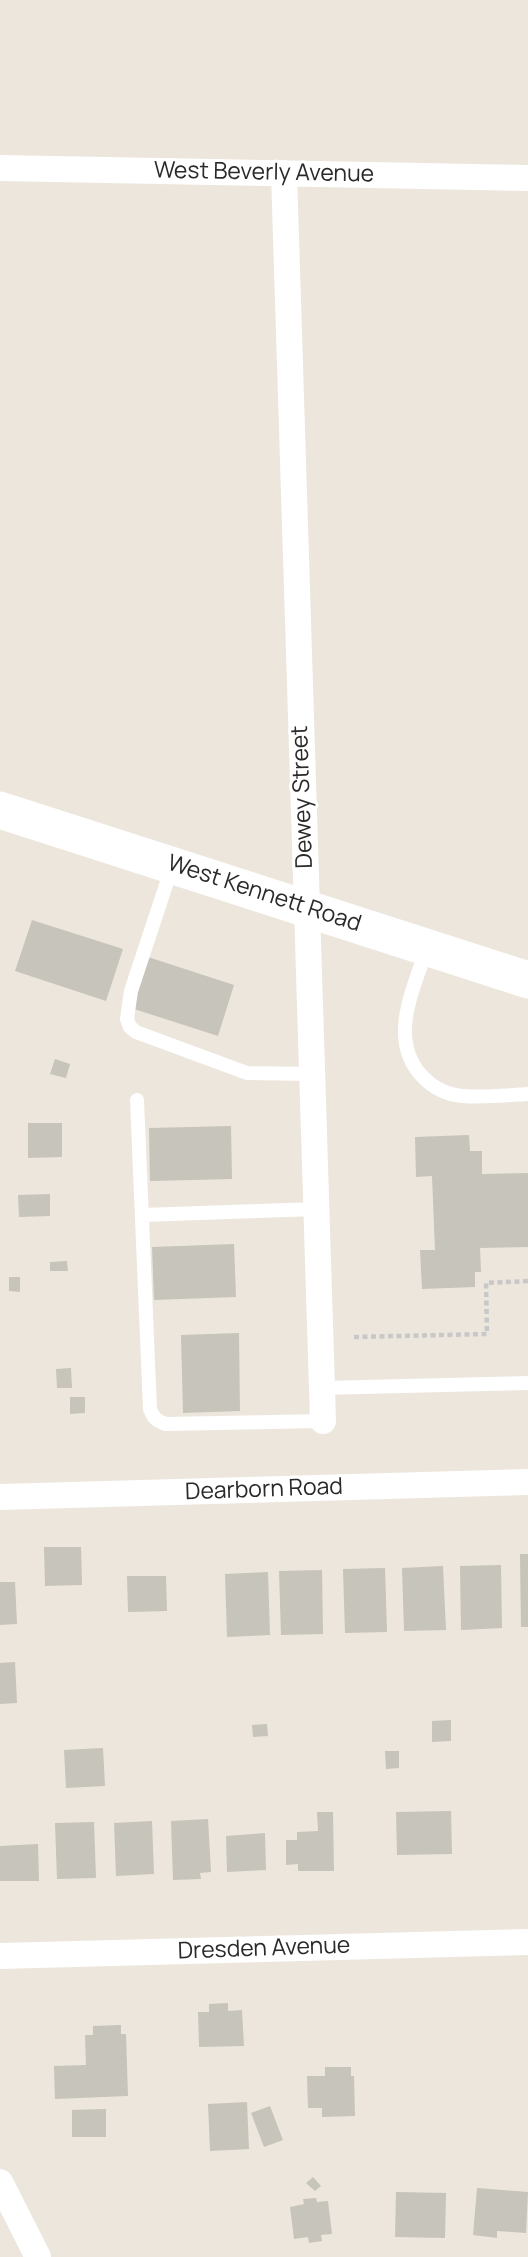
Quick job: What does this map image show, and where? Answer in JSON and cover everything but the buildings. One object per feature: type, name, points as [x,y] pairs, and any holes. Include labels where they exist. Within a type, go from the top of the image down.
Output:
[{"type":"street","name":"West Beverly Avenue","points":[[0,169],[528,178]]},
{"type":"street","name":"Dewey Street","points":[[284,173],[323,1421]]},
{"type":"street","name":"West Kennett Road","points":[[0,810],[528,980]]},
{"type":"street","name":"Dearborn Road","points":[[0,1497],[528,1482]]},
{"type":"street","name":"Dresden Avenue","points":[[0,1956],[528,1942]]},
{"type":"street","points":[[0,2182],[38,2257]]},
{"type":"lane","points":[[173,864],[131,990],[127,1019],[130,1027],[148,1037],[247,1073],[312,1074]]},
{"type":"lane","points":[[427,947],[404,1027],[409,1056],[416,1070],[425,1080],[447,1093],[463,1096],[528,1094]]},
{"type":"lane","points":[[136,1100],[152,1416],[158,1422],[166,1424],[323,1421]]},
{"type":"lane","points":[[142,1215],[316,1209]]},
{"type":"lane","points":[[322,1388],[528,1383]]},
{"type":"path","points":[[354,1337],[487,1334],[486,1283],[528,1281]]}]
